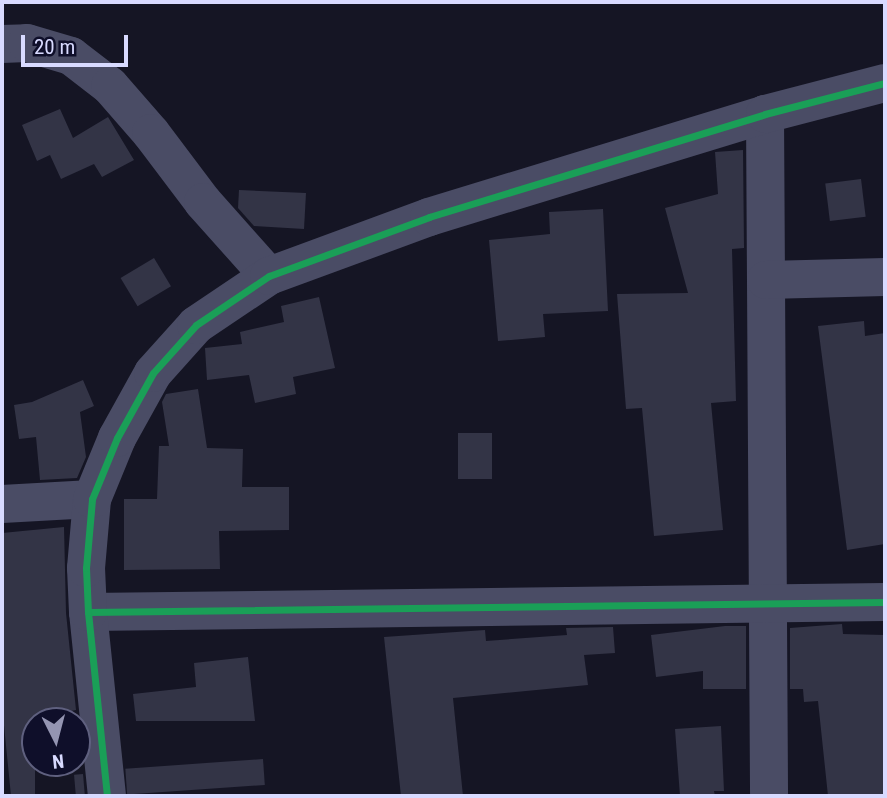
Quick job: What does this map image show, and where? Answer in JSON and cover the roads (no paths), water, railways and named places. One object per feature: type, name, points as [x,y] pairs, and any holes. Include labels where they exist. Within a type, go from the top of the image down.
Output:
[{"type":"street","points":[[2,44],[27,43],[71,56],[110,86],[151,133],[203,202],[268,276]]},
{"type":"street","points":[[107,796],[88,612],[86,568],[92,499],[117,438],[153,373],[196,325],[268,276],[429,217],[765,114],[885,83]]},
{"type":"street","points":[[765,114],[769,796]]},
{"type":"street","points":[[766,280],[885,277]]},
{"type":"street","points":[[2,505],[92,499]]},
{"type":"street","points":[[88,612],[885,602]]}]
